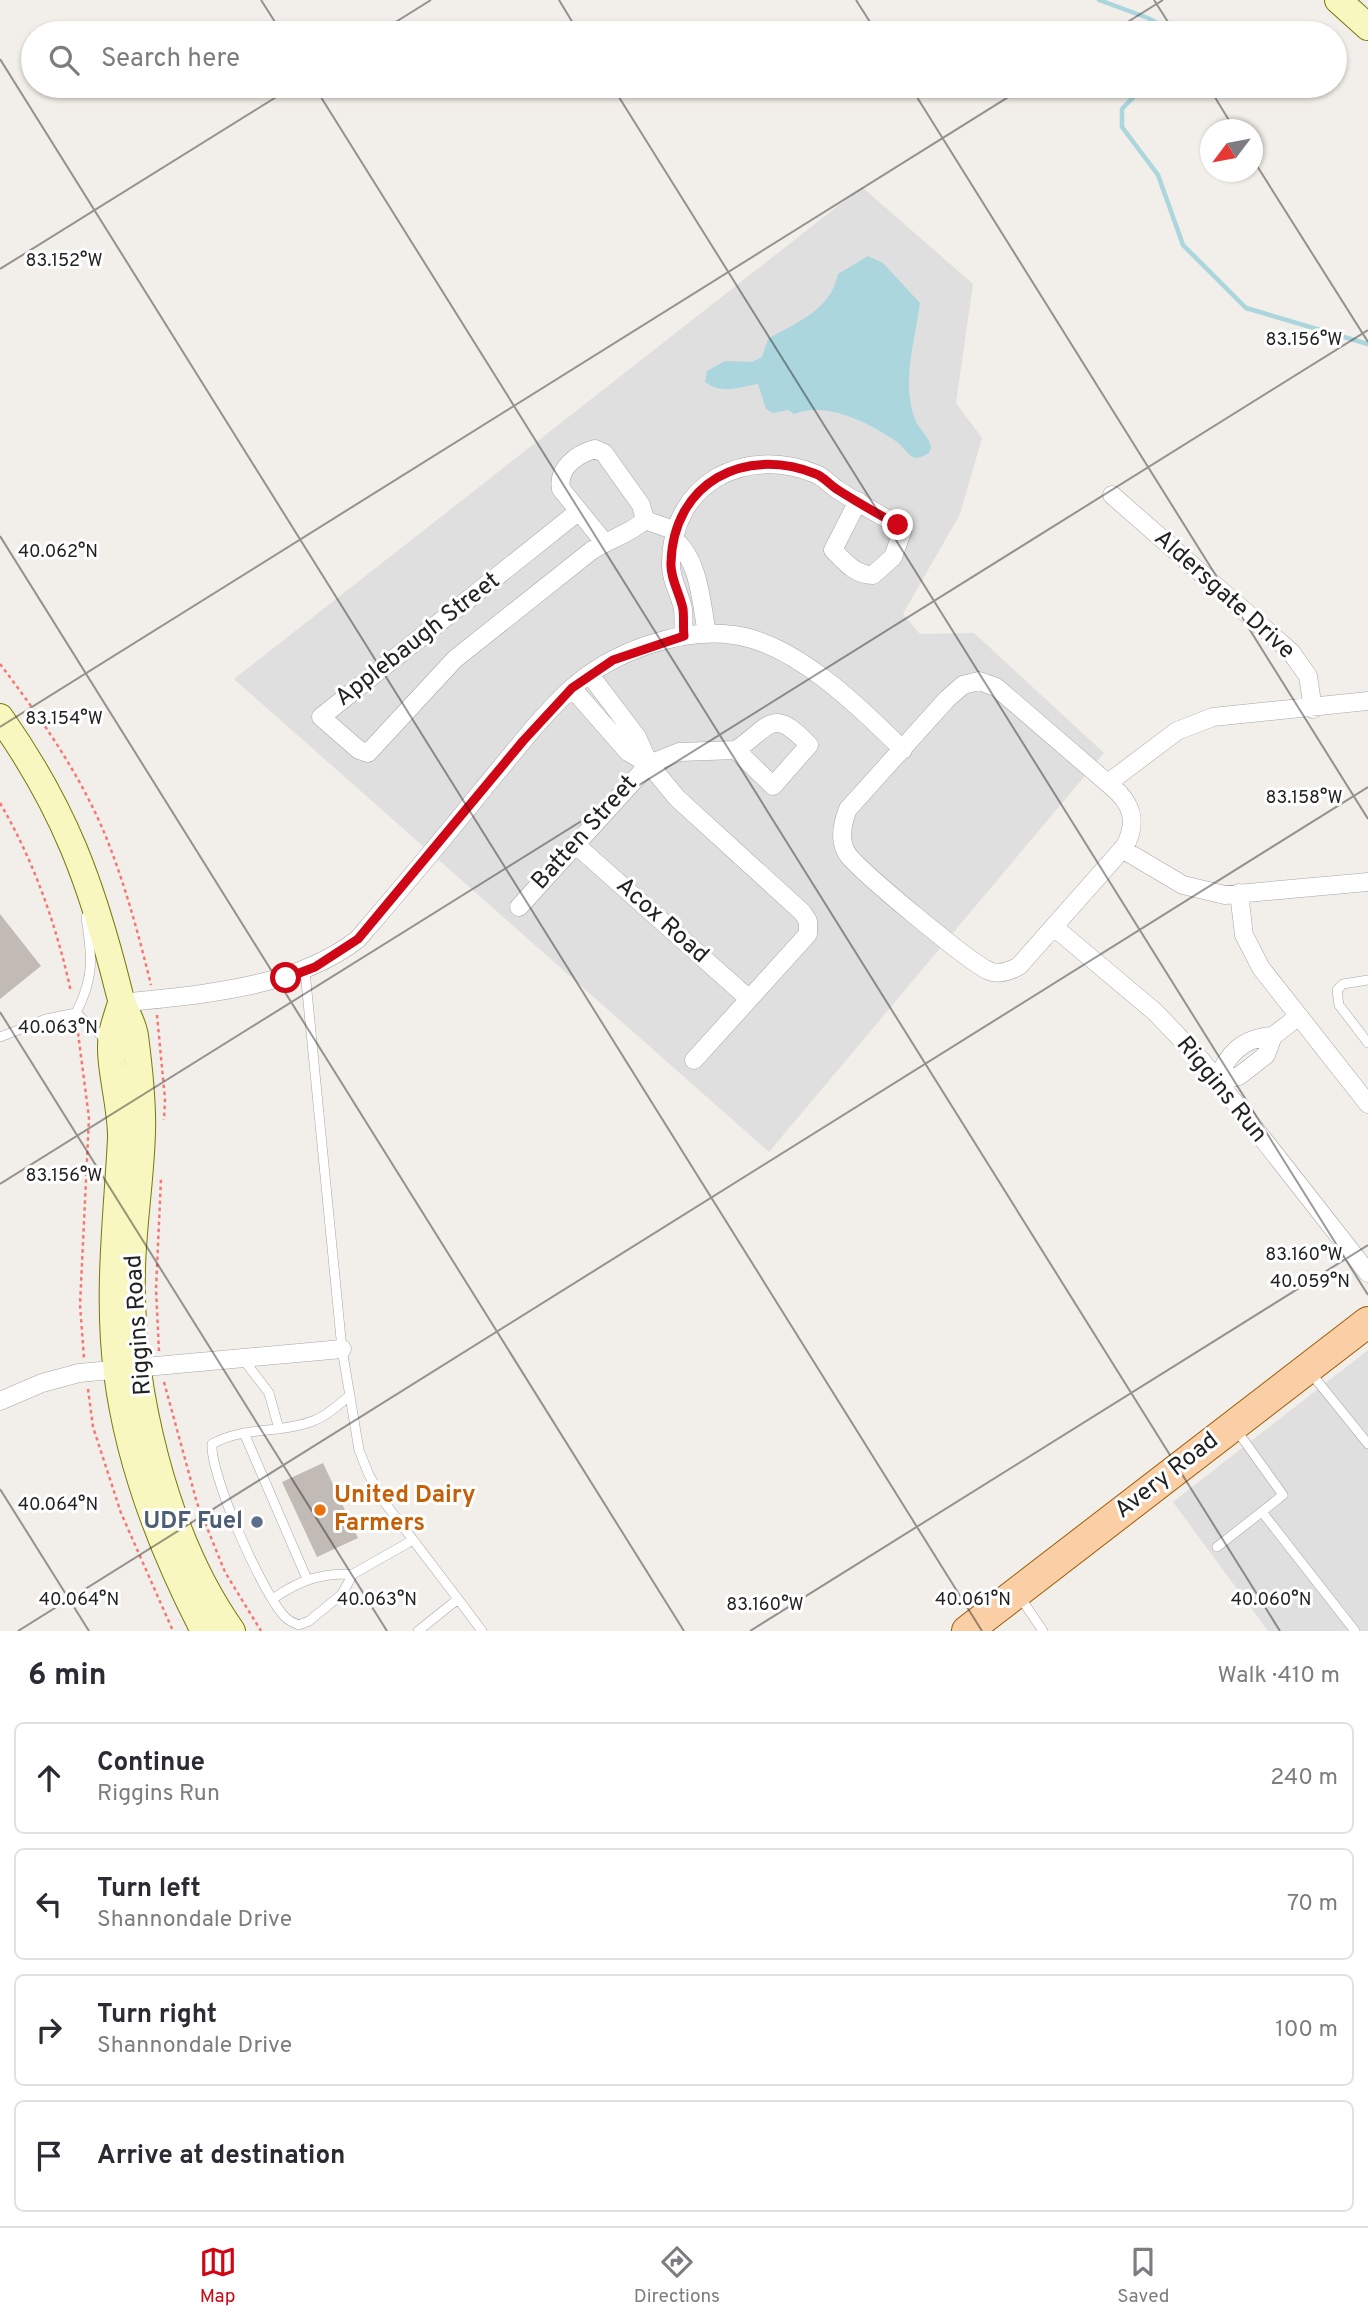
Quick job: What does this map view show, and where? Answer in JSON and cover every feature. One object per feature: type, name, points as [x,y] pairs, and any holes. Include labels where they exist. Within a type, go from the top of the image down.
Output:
[{"type":"main road","points":[[1338,0],[1368,27]]},
{"type":"main road","name":"Riggins Road","points":[[0,717],[49,793],[74,843],[101,919],[121,1003],[135,1032],[142,1130],[127,1370],[129,1440],[152,1515],[180,1585],[204,1631]]},
{"type":"main road","name":"Riggins Road","points":[[121,1003],[112,1036],[121,1136],[113,1267],[127,1370],[171,1507],[204,1584],[232,1631]]},
{"type":"main road","name":"Avery Road","points":[[967,1631],[1368,1322]]},
{"type":"street","points":[[604,542],[561,489],[559,479],[564,469],[583,453],[595,449],[604,453],[641,505],[645,520],[676,536],[684,548],[699,584],[706,633]]},
{"type":"street","points":[[684,636],[683,611],[671,564],[683,507],[695,493],[713,480],[739,468],[763,465],[795,468],[819,475],[858,501]]},
{"type":"street","name":"Aldersgate Drive","points":[[1112,495],[1291,652],[1308,676],[1314,709]]},
{"type":"street","name":"Applebaugh Street","points":[[579,511],[321,717],[359,750],[368,753],[455,659],[500,621],[604,542],[617,540],[645,520]]},
{"type":"street","points":[[121,1003],[286,978],[340,953],[358,939],[523,741],[572,688],[632,652],[684,636],[706,633],[736,635],[770,646],[862,709],[903,750]]},
{"type":"street","points":[[590,675],[637,737],[649,764],[677,798],[802,912],[807,921],[808,933],[694,1060]]},
{"type":"street","points":[[979,681],[996,687],[1126,799],[1132,813],[1131,834],[1122,849],[1019,966],[1010,971],[991,972],[909,909],[847,854],[842,839],[842,822],[848,809],[903,750],[947,699],[963,685],[979,681]]},
{"type":"street","points":[[572,688],[628,752],[649,764]]},
{"type":"street","points":[[1108,783],[1177,731],[1213,717],[1314,709],[1368,701]]},
{"type":"street","name":"Batten Street","points":[[519,908],[649,764],[679,752],[736,750]]},
{"type":"street","name":"Acox Road","points":[[575,844],[748,998]]},
{"type":"street","points":[[1122,849],[1184,885],[1224,895],[1368,882]]},
{"type":"street","points":[[1240,893],[1244,935],[1251,952],[1368,1104]]},
{"type":"street","name":"Riggins Run","points":[[1054,927],[1155,1012],[1201,1060],[1368,1273]]},
{"type":"street","points":[[1216,1082],[1239,1076],[1258,1062],[1266,1055],[1273,1036],[1299,1016]]},
{"type":"street","points":[[1216,1082],[1225,1059],[1254,1037],[1273,1036]]},
{"type":"street","points":[[0,1401],[42,1383],[86,1373],[342,1349]]},
{"type":"lane","points":[[677,590],[699,584]]},
{"type":"lane","points":[[74,843],[93,965],[86,993],[76,1013]]},
{"type":"lane","points":[[305,971],[342,1349],[359,1450],[369,1475],[413,1541],[482,1631]]},
{"type":"lane","points":[[1368,980],[1343,984],[1337,990],[1339,1005],[1368,1043]]},
{"type":"lane","points":[[0,1037],[46,1019],[76,1013],[92,1025],[114,1055]]},
{"type":"lane","points":[[1245,1044],[1258,1062]]},
{"type":"lane","points":[[243,1359],[269,1393],[279,1430]]},
{"type":"lane","points":[[1308,1369],[1368,1444]]},
{"type":"lane","points":[[349,1396],[314,1421],[279,1430],[228,1434],[212,1444],[211,1458],[220,1489],[285,1618],[299,1625],[342,1594],[353,1574]]},
{"type":"lane","points":[[1217,1547],[1283,1495],[1233,1426]]},
{"type":"lane","points":[[244,1433],[307,1579]]},
{"type":"lane","points":[[1262,1512],[1355,1631]]},
{"type":"lane","points":[[274,1598],[307,1579],[328,1573],[353,1574],[413,1541]]},
{"type":"lane","points":[[1017,1592],[1043,1631]]},
{"type":"lane","points":[[418,1631],[458,1599]]},
{"type":"path","points":[[0,803],[34,872],[62,947],[76,1013],[89,1118],[80,1305],[93,1427],[121,1513],[173,1631]]},
{"type":"shaded area","points":[[862,187],[973,284],[956,403],[982,438],[960,514],[903,614],[920,634],[974,633],[1104,753],[769,1152],[234,679]]},
{"type":"shaded area","points":[[1368,1350],[1368,1631],[1268,1631],[1173,1502]]},
{"type":"water","points":[[868,256],[883,263],[920,303],[910,361],[909,391],[915,419],[929,440],[931,448],[929,453],[921,457],[913,457],[886,435],[848,416],[820,410],[794,414],[788,410],[773,413],[766,409],[758,384],[724,389],[705,382],[707,371],[725,361],[752,362],[762,357],[768,339],[811,314],[828,297],[838,274]]},
{"type":"building","points":[[0,914],[41,966],[0,999]]},
{"type":"building","name":"United Dairy Farmers","points":[[323,1463],[358,1538],[317,1557],[282,1482]]},
{"type":"waterway","points":[[1099,0],[1153,21]]},
{"type":"waterway","points":[[1133,98],[1122,109],[1122,127],[1158,175],[1183,245],[1246,308],[1368,344]]},
{"type":"place","name":"United Dairy Farmers","points":[[320,1510]]},
{"type":"place","name":"UDF Fuel","points":[[257,1522]]},
{"type":"route","points":[[286,978],[315,967],[358,939],[523,741],[572,688],[613,660],[684,636],[683,611],[671,564],[676,541],[676,524],[683,507],[695,493],[713,480],[739,468],[763,465],[795,468],[819,475],[836,489],[898,525]]}]
